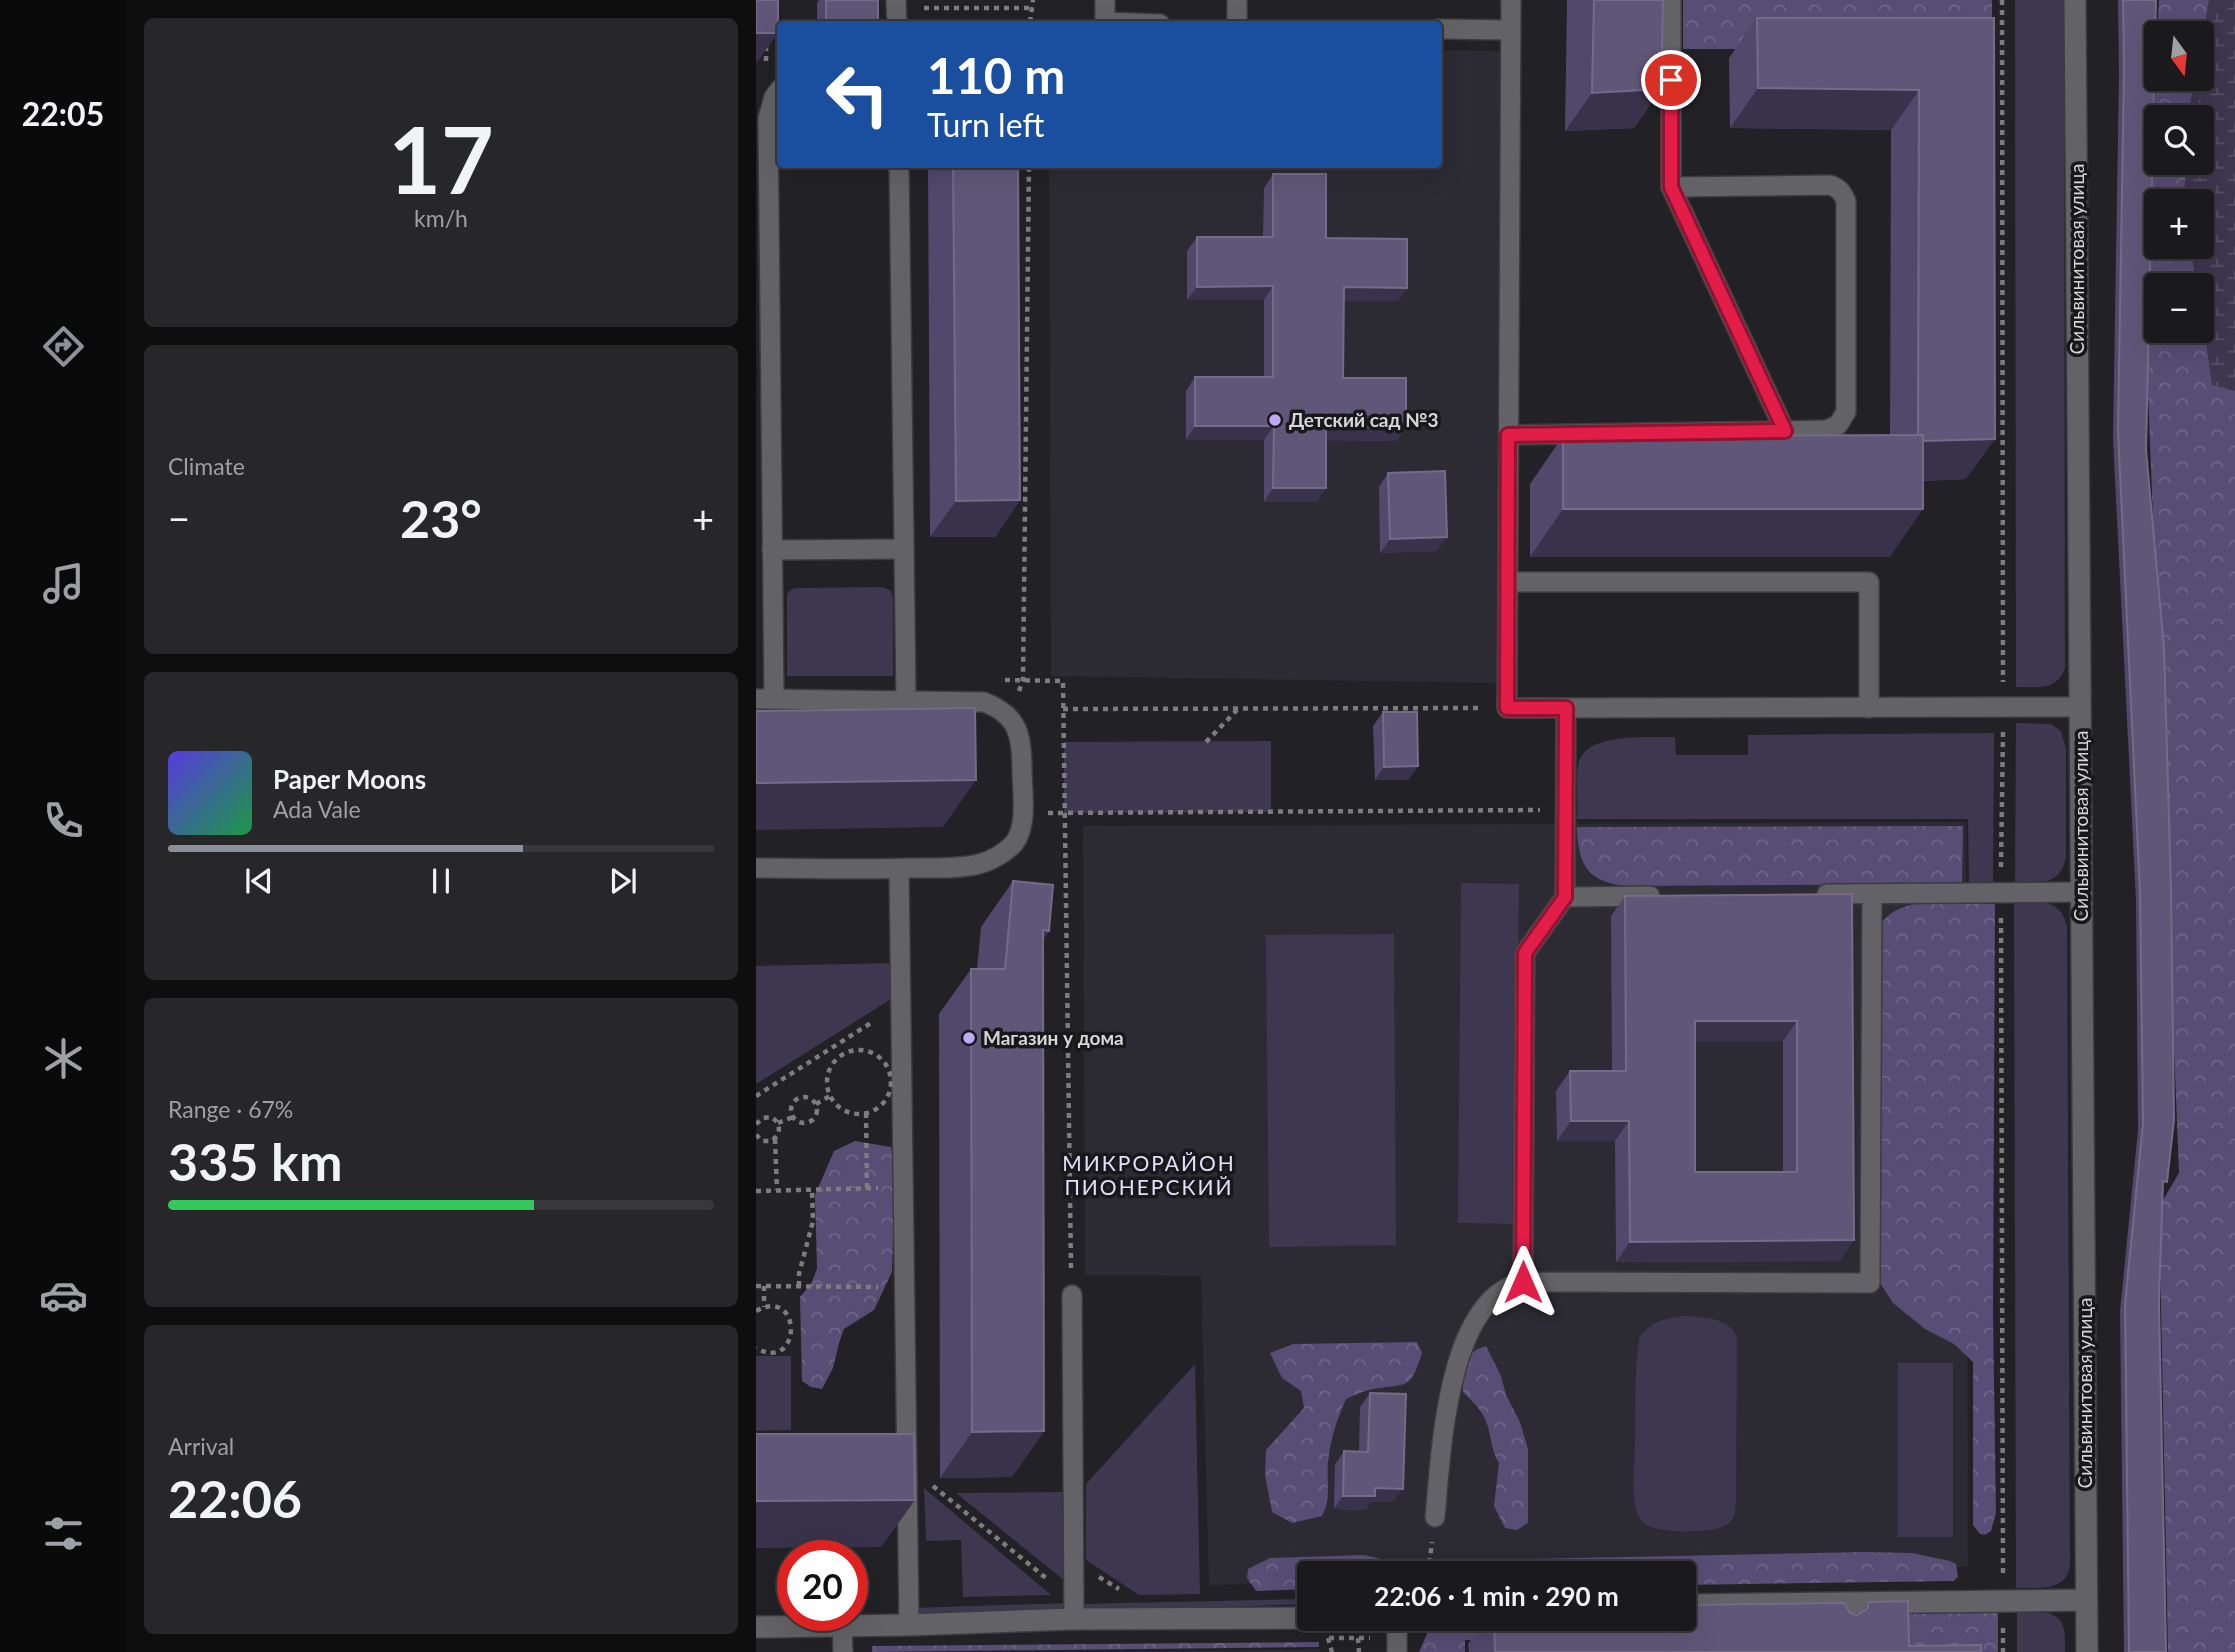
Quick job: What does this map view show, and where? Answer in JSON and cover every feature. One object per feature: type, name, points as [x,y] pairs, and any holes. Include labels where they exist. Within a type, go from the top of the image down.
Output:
[{"type":"street","name":"Сильвинитовая улица","points":[[2076,0],[2087,1652]]},
{"type":"street","points":[[1696,1605],[2086,1600]]},
{"type":"street","points":[[868,1626],[909,1625],[1074,1610],[1297,1618]]},
{"type":"street","points":[[756,1627],[777,1627]]},
{"type":"lane","points":[[1105,0],[1105,21]]},
{"type":"lane","points":[[1237,0],[1237,21]]},
{"type":"lane","points":[[1511,0],[1507,708],[2080,707]]},
{"type":"lane","points":[[1671,0],[1671,187],[1785,431]]},
{"type":"lane","points":[[1442,29],[1510,30]]},
{"type":"lane","points":[[756,868],[899,869],[981,864],[999,855],[1015,842],[1022,824],[1020,735],[1010,716],[1000,708],[984,702],[906,699],[765,699],[772,550],[768,118],[777,93]]},
{"type":"lane","points":[[899,168],[906,699]]},
{"type":"lane","points":[[1508,435],[1785,431],[1826,429],[1838,425],[1846,412],[1846,201],[1843,194],[1838,188],[1830,186],[1671,187]]},
{"type":"lane","points":[[772,550],[904,548]]},
{"type":"lane","points":[[1508,582],[1869,582],[1869,708]]},
{"type":"lane","points":[[1523,1282],[1525,953],[1565,897],[1566,708]]},
{"type":"lane","points":[[899,869],[909,1625]]},
{"type":"lane","points":[[1802,895],[2082,892]]},
{"type":"lane","points":[[1435,1517],[1445,1412],[1457,1365],[1474,1325],[1485,1308],[1503,1289],[1512,1284],[1870,1283],[1872,894]]},
{"type":"lane","points":[[1565,897],[1663,896]]},
{"type":"lane","points":[[1072,1295],[1074,1610]]},
{"type":"lane","points":[[1831,1603],[1831,1627]]},
{"type":"lane","points":[[842,1631],[843,1652]]},
{"type":"lane","points":[[1396,1631],[1397,1652]]},
{"type":"path","points":[[1030,21],[1033,0]]},
{"type":"path","points":[[2002,0],[2003,1652]]},
{"type":"path","points":[[896,11],[1031,8]]},
{"type":"path","points":[[765,10],[781,21]]},
{"type":"path","points":[[766,37],[768,118]]},
{"type":"path","points":[[1010,716],[1023,680],[1028,168]]},
{"type":"path","points":[[1072,1295],[1063,709],[1507,708]]},
{"type":"path","points":[[1206,742],[1238,709]]},
{"type":"path","points":[[1065,813],[1566,809]]},
{"type":"path","points":[[756,1096],[901,1003]]},
{"type":"path","points":[[857,1049],[877,1055],[885,1062],[890,1072],[889,1093],[876,1109],[855,1113],[836,1105],[830,1096],[828,1076],[831,1066],[838,1058],[857,1049]]},
{"type":"path","points":[[815,1104],[830,1096]]},
{"type":"path","points":[[808,1098],[815,1104],[817,1111],[810,1121],[803,1123],[793,1117],[791,1108],[795,1100],[808,1098]]},
{"type":"path","points":[[866,1113],[867,1188]]},
{"type":"path","points":[[756,1124],[767,1117],[778,1123],[779,1133],[775,1139],[776,1190]]},
{"type":"path","points":[[778,1123],[793,1117]]},
{"type":"path","points":[[756,1135],[763,1141],[775,1139]]},
{"type":"path","points":[[756,1191],[903,1187]]},
{"type":"path","points":[[799,1286],[799,1274],[813,1220],[812,1189]]},
{"type":"path","points":[[756,1286],[904,1288]]},
{"type":"path","points":[[764,1286],[764,1307]]},
{"type":"path","points":[[756,1311],[772,1307],[786,1314],[792,1328],[792,1335],[783,1348],[769,1353],[756,1348]]},
{"type":"path","points":[[906,1465],[1074,1610]]},
{"type":"path","points":[[1328,1638],[1332,1652]]},
{"type":"path","points":[[1358,1638],[1359,1652]]},
{"type":"shaded area","name":"Детский сад №3","points":[[1442,50],[1502,51],[1500,683],[1051,676],[1049,168],[1442,168]]},
{"type":"shaded area","points":[[1966,822],[1968,1567],[1696,1574],[1696,1561],[1297,1561],[1297,1583],[1209,1585],[1201,1276],[1085,1275],[1083,826]]},
{"type":"shaded area","points":[[1320,1649],[1320,1652],[1149,1652]]},
{"type":"green space","points":[[1683,0],[1992,0],[1992,49],[1683,49]]},
{"type":"green space","points":[[2015,0],[2064,0],[2065,668],[2052,684],[2031,687],[2016,687]]},
{"type":"green space","points":[[2159,0],[2235,0],[2235,1652],[2168,1652],[2159,1207],[2179,1173],[2146,343],[2214,343],[2214,273],[2149,273],[2149,259],[2214,259],[2214,189],[2152,189],[2152,175],[2214,175],[2214,105],[2155,105],[2155,91],[2214,91],[2214,21],[2158,21]]},
{"type":"green space","points":[[2209,0],[2235,0],[2235,391],[2212,385],[2206,343],[2214,343],[2214,273],[2195,273],[2192,259],[2214,259],[2214,189],[2185,189],[2185,175],[2214,175],[2214,105],[2190,105],[2192,91],[2214,91],[2214,21],[2205,21]]},
{"type":"green space","points":[[883,587],[891,591],[893,599],[893,676],[787,676],[787,595],[790,590]]},
{"type":"green space","points":[[2016,723],[2051,724],[2061,731],[2066,749],[2066,857],[2059,874],[2047,881],[2015,882]]},
{"type":"green space","points":[[1994,733],[1993,884],[1969,884],[1968,819],[1577,819],[1578,765],[1583,754],[1604,741],[1634,737],[1675,737],[1676,755],[1748,755],[1748,735]]},
{"type":"green space","points":[[1271,741],[1271,812],[1064,813],[1064,742]]},
{"type":"green space","points":[[1963,826],[1962,884],[1627,886],[1602,880],[1587,869],[1580,852],[1577,827]]},
{"type":"green space","points":[[1461,883],[1519,884],[1516,1224],[1458,1223]]},
{"type":"green space","points":[[2014,902],[2053,905],[2063,916],[2067,926],[2070,1566],[2063,1581],[2041,1588],[2016,1588]]},
{"type":"green space","points":[[1919,903],[1995,904],[1993,1316],[1996,1513],[1991,1531],[1985,1535],[1980,1534],[1973,1525],[1973,1362],[1954,1344],[1925,1329],[1893,1303],[1880,1283],[1878,927],[1896,911]]},
{"type":"green space","points":[[1394,934],[1396,1245],[1269,1247],[1266,935]]},
{"type":"green space","points":[[895,963],[896,996],[756,1084],[756,966]]},
{"type":"green space","points":[[855,1141],[891,1147],[895,1167],[892,1272],[874,1310],[844,1329],[833,1368],[822,1389],[811,1387],[802,1381],[800,1297],[811,1284],[817,1269],[815,1195],[834,1151]]},
{"type":"green space","points":[[1684,1316],[1723,1322],[1734,1332],[1737,1340],[1735,1511],[1733,1519],[1725,1526],[1704,1531],[1678,1531],[1648,1526],[1639,1517],[1634,1499],[1639,1338],[1658,1322]]},
{"type":"green space","points":[[1417,1342],[1422,1353],[1410,1380],[1401,1385],[1370,1390],[1346,1399],[1331,1445],[1328,1496],[1322,1516],[1292,1523],[1272,1512],[1265,1475],[1266,1450],[1304,1408],[1301,1391],[1282,1378],[1270,1353],[1293,1344]]},
{"type":"green space","points":[[1486,1346],[1520,1422],[1528,1449],[1528,1523],[1517,1530],[1505,1528],[1494,1506],[1499,1463],[1485,1419],[1463,1392],[1463,1370],[1467,1358]]},
{"type":"green space","points":[[756,1356],[791,1356],[791,1430],[756,1431]]},
{"type":"green space","points":[[1898,1363],[1953,1363],[1953,1537],[1898,1537]]},
{"type":"green space","points":[[1195,1364],[1200,1594],[1139,1595],[1086,1560],[1086,1484]]},
{"type":"green space","points":[[924,1488],[1051,1595],[963,1597],[961,1540],[926,1541]]},
{"type":"green space","points":[[1062,1492],[1065,1581],[956,1493]]},
{"type":"green space","points":[[1912,1553],[1956,1564],[1958,1577],[1953,1581],[1696,1585],[1696,1561],[1493,1561]]},
{"type":"green space","points":[[1364,1555],[1390,1561],[1297,1561],[1297,1589],[1256,1591],[1247,1578],[1248,1569],[1270,1558]]},
{"type":"green space","points":[[1297,1599],[1297,1604],[1079,1612],[1079,1604]]},
{"type":"green space","points":[[1068,1603],[1068,1612],[914,1616],[914,1608]]},
{"type":"green space","points":[[1998,1607],[1998,1652],[1886,1652],[1839,1610]]},
{"type":"green space","points":[[2041,1611],[2056,1616],[2063,1625],[2065,1652],[2017,1652],[2017,1612]]},
{"type":"green space","points":[[1696,1620],[1825,1633],[1465,1640],[1465,1652],[1419,1652],[1428,1631],[1696,1631]]},
{"type":"green space","points":[[1319,1642],[1319,1647],[872,1652],[872,1646]]},
{"type":"building","points":[[756,0],[778,0],[777,33],[756,33]]},
{"type":"building","points":[[826,0],[878,0],[878,21],[826,21]]},
{"type":"building","points":[[1594,0],[1663,0],[1661,89],[1592,93]]},
{"type":"building","points":[[2123,0],[2156,0],[2156,21],[2144,21],[2144,91],[2154,91],[2154,105],[2144,105],[2144,175],[2152,175],[2152,189],[2144,189],[2144,259],[2150,259],[2150,273],[2144,273],[2144,343],[2148,343],[2146,450],[2164,648],[2171,889],[2174,1120],[2167,1182],[2163,1181],[2159,1302],[2166,1652],[2129,1652],[2125,1304],[2143,1123],[2140,893],[2118,431]]},
{"type":"building","points":[[1757,18],[1994,18],[1995,439],[1923,441],[1923,435],[1918,435],[1919,90],[1758,88]]},
{"type":"building","points":[[953,168],[1018,168],[1020,500],[956,501]]},
{"type":"building","points":[[1273,174],[1326,174],[1326,238],[1407,239],[1407,288],[1344,287],[1343,378],[1406,378],[1406,427],[1326,427],[1326,488],[1273,488],[1274,426],[1195,426],[1195,377],[1273,377],[1273,286],[1197,287],[1197,237],[1273,237]]},
{"type":"building","points":[[1923,435],[1923,509],[1563,509],[1563,436]]},
{"type":"building","points":[[1445,471],[1447,537],[1390,539],[1388,473]]},
{"type":"building","points":[[975,708],[976,780],[756,783],[756,711]]},
{"type":"building","points":[[1383,712],[1417,712],[1418,766],[1384,767]]},
{"type":"building","points":[[1013,881],[1053,885],[1049,931],[1043,930],[1044,1431],[972,1432],[971,969],[1005,969]]},
{"type":"building","points":[[1852,894],[1854,1240],[1630,1242],[1629,1121],[1571,1121],[1570,1071],[1626,1071],[1625,896]],"holes":[[[1695,1021],[1797,1021],[1797,1172],[1695,1172]]]},
{"type":"building","points":[[1370,1393],[1406,1394],[1403,1489],[1375,1488],[1375,1496],[1343,1496],[1344,1451],[1368,1452]]},
{"type":"building","points":[[756,1434],[914,1434],[915,1500],[756,1501]]},
{"type":"building","points":[[1908,1601],[1909,1646],[1981,1645],[1981,1652],[1495,1652],[1494,1631],[1696,1631],[1696,1605],[1844,1603],[1850,1613],[1857,1615],[1867,1609],[1869,1602]]},
{"type":"place","name":"Детский сад №3","points":[[1275,420]]},
{"type":"place","name":"Магазин у дома","points":[[969,1038]]},
{"type":"district","name":"МИКРОРАЙОН ПИОНЕРСКИЙ","points":[[1149,1176]]},
{"type":"route","points":[[1523,1282],[1525,953],[1565,897],[1566,708],[1507,708],[1508,435],[1785,431],[1671,187],[1671,80]]}]
